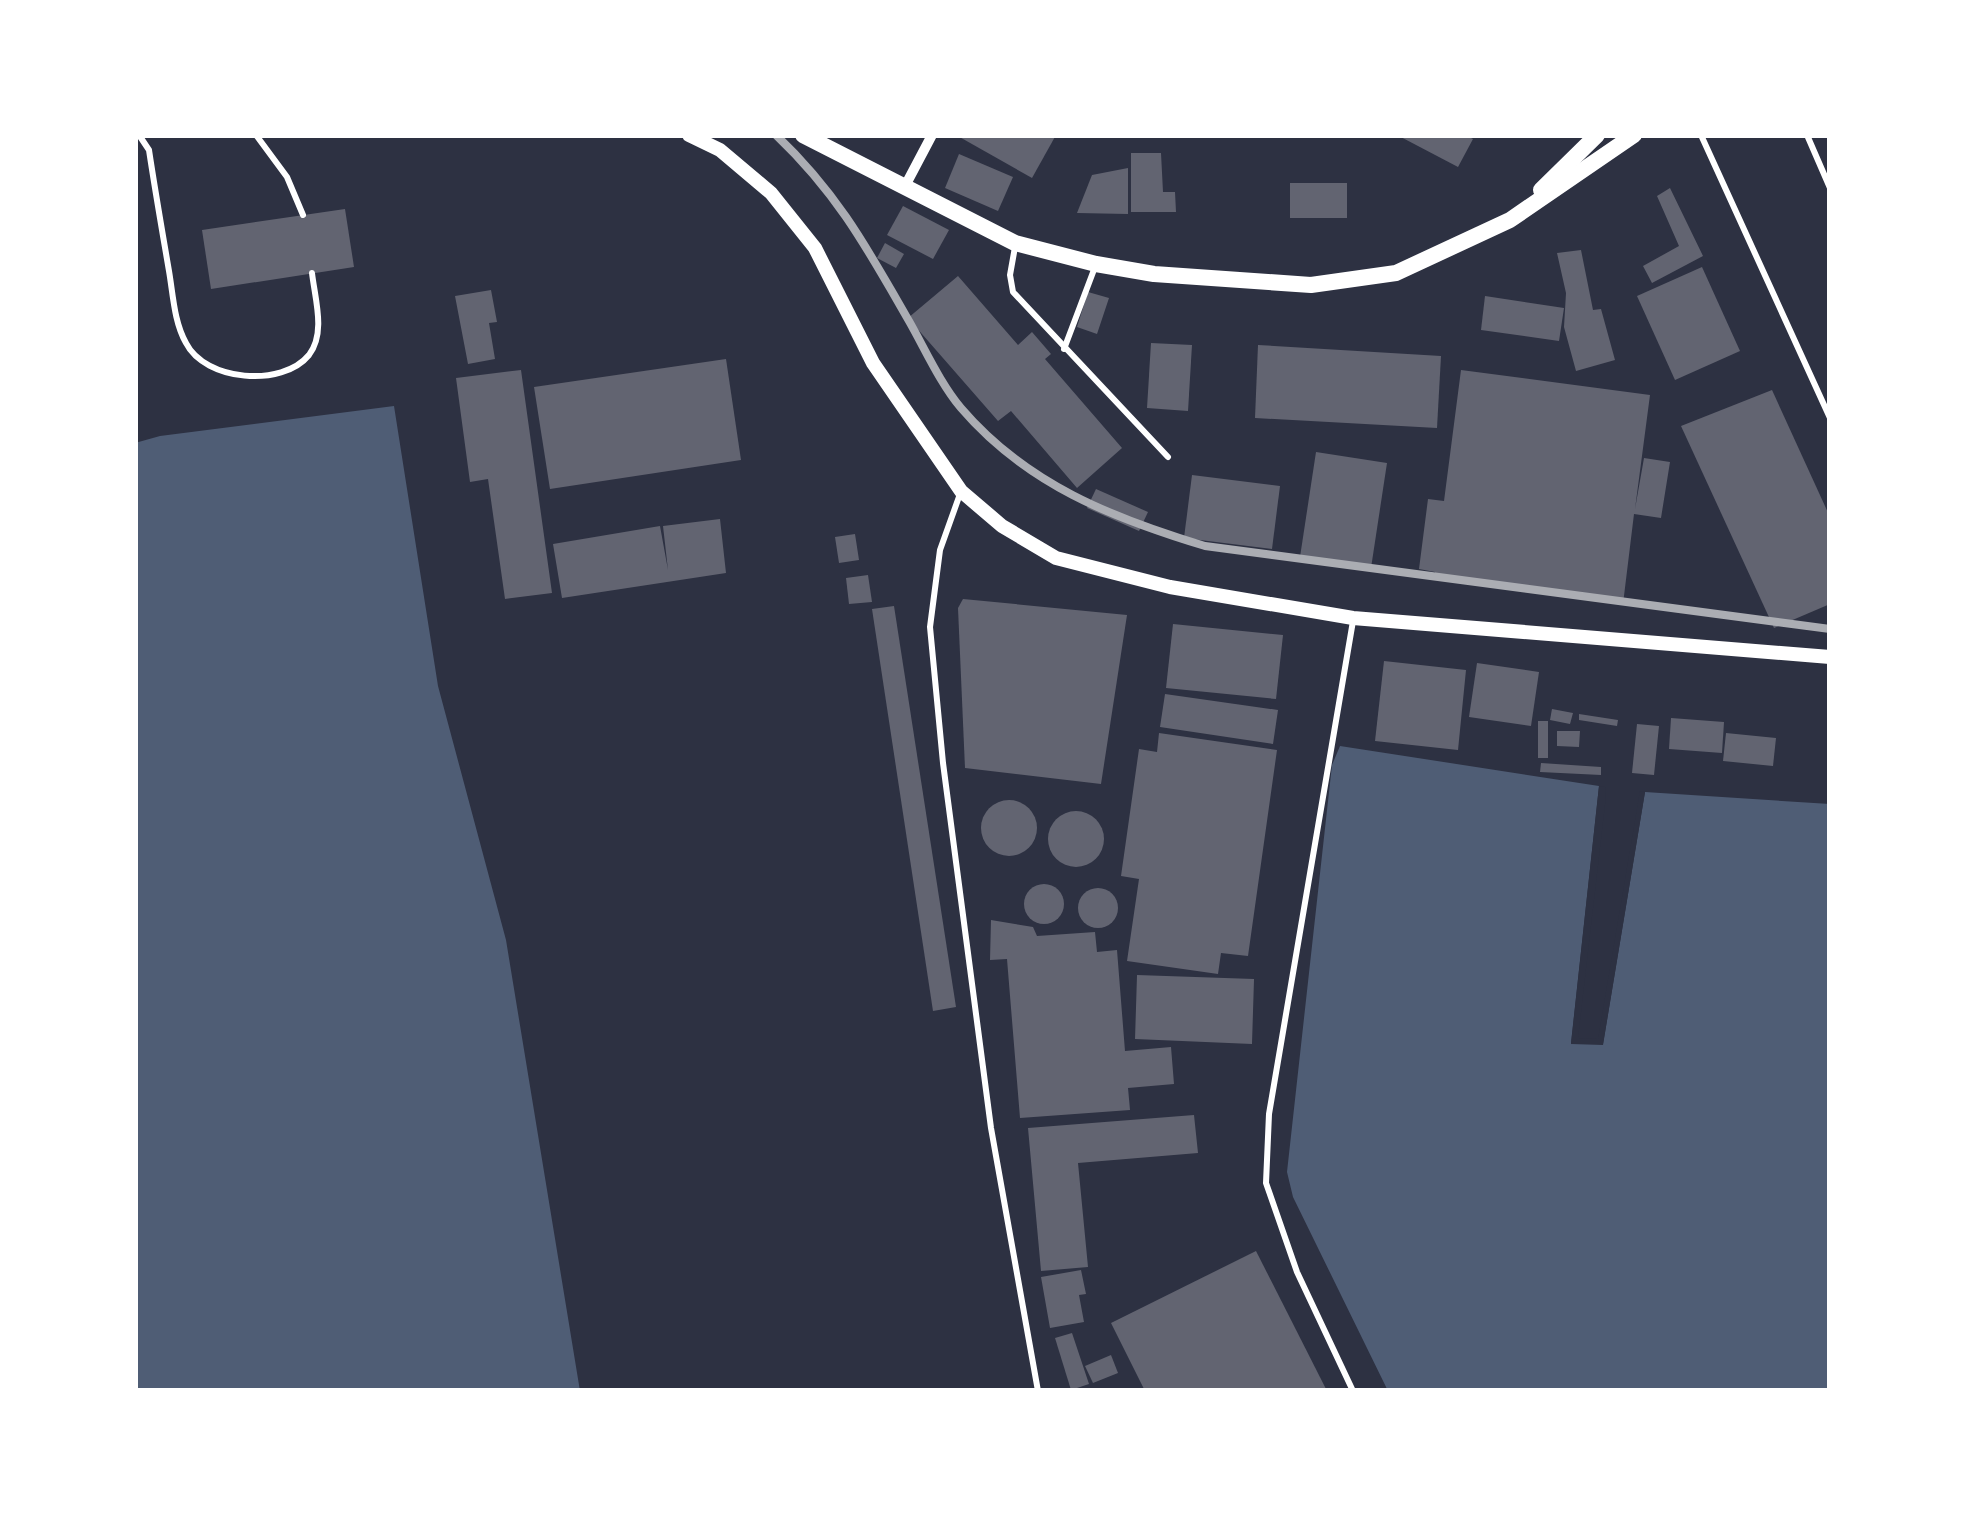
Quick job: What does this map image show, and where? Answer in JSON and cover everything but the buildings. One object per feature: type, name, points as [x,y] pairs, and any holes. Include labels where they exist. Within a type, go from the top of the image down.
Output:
[{"type":"main road","points":[[803,135],[1015,243],[1096,264],[1192,278],[1310,285],[1396,273],[1510,220],[1634,135]]},
{"type":"main road","points":[[1510,220],[1598,135]]},
{"type":"street","points":[[689,135],[720,150],[771,193],[814,248],[873,363],[961,491],[1002,526],[1056,558],[1170,587],[1353,618],[1830,657]]},
{"type":"street","points":[[904,188],[932,135]]},
{"type":"lane","points":[[140,135],[148,150],[177,319],[187,347],[212,369],[257,376],[289,371],[311,353],[319,326],[312,273]]},
{"type":"lane","points":[[256,135],[287,177],[303,215]]},
{"type":"lane","points":[[1701,135],[1830,418]]},
{"type":"lane","points":[[1807,135],[1830,188]]},
{"type":"lane","points":[[1015,243],[1010,275],[1013,292],[1168,457]]},
{"type":"lane","points":[[1064,349],[1096,264]]},
{"type":"lane","points":[[961,491],[940,550],[929,627],[991,1128],[1038,1391]]},
{"type":"lane","points":[[1352,1391],[1297,1272],[1266,1183],[1269,1114],[1353,618]]},
{"type":"water","points":[[394,406],[438,686],[506,940],[580,1391],[135,1391],[135,443]]},
{"type":"water","points":[[1340,746],[1599,786],[1571,1043],[1603,1044],[1645,792],[1830,804],[1830,1391],[1388,1391],[1293,1197],[1287,1172],[1332,765]]},
{"type":"pier","points":[[1599,786],[1605,787],[1606,796],[1578,1038],[1598,1039],[1640,791],[1645,792],[1603,1045],[1571,1044]]},
{"type":"railway","points":[[776,135],[850,223],[961,408],[1013,458],[1104,510],[1205,546],[1830,629]]}]
